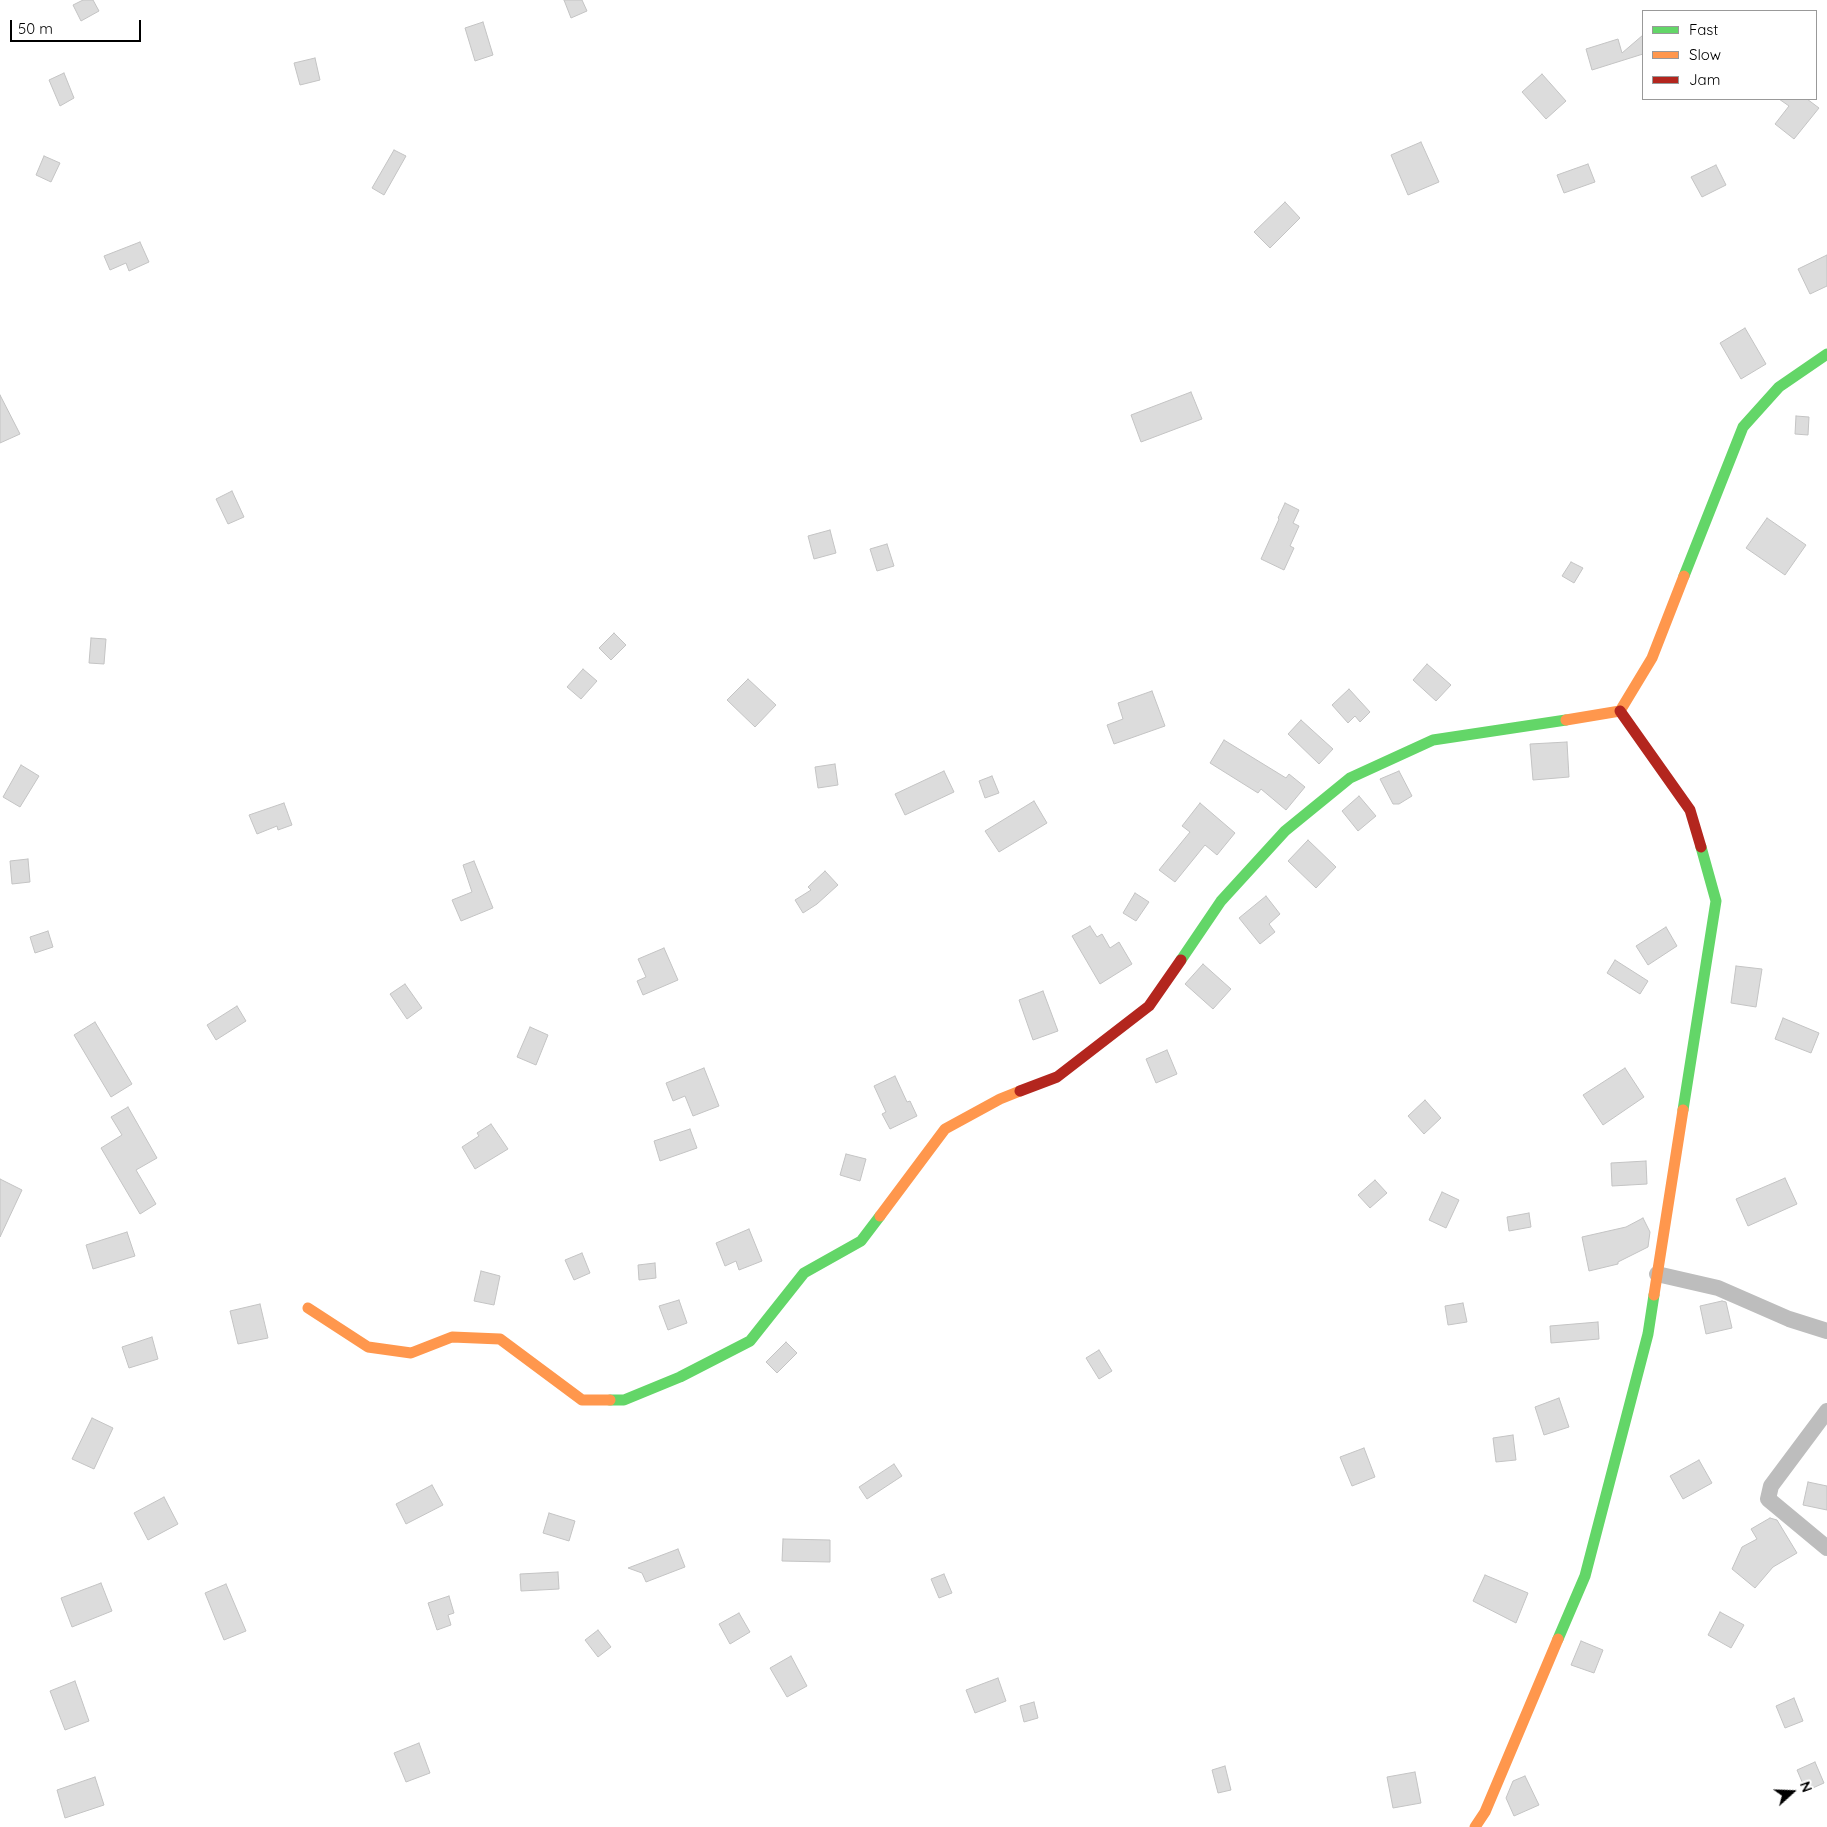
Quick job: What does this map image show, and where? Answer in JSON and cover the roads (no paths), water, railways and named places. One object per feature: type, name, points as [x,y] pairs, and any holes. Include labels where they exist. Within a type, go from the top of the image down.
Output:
[{"type":"street","points":[[308,1308],[368,1347],[411,1353],[452,1337],[500,1338],[582,1400],[624,1400],[680,1377],[750,1341],[804,1273],[861,1241],[945,1129],[1000,1099],[1058,1077],[1149,1006],[1221,901],[1285,831],[1350,778],[1433,740],[1523,728],[1620,711],[1652,658],[1743,427],[1779,387],[1827,354]]},
{"type":"street","points":[[1475,1827],[1485,1812],[1585,1576],[1648,1334],[1716,901],[1690,810],[1620,711]]},
{"type":"street","points":[[1658,1274],[1718,1288],[1789,1320],[1827,1331]]},
{"type":"street","points":[[1827,1411],[1771,1486],[1768,1499],[1827,1548]]}]
